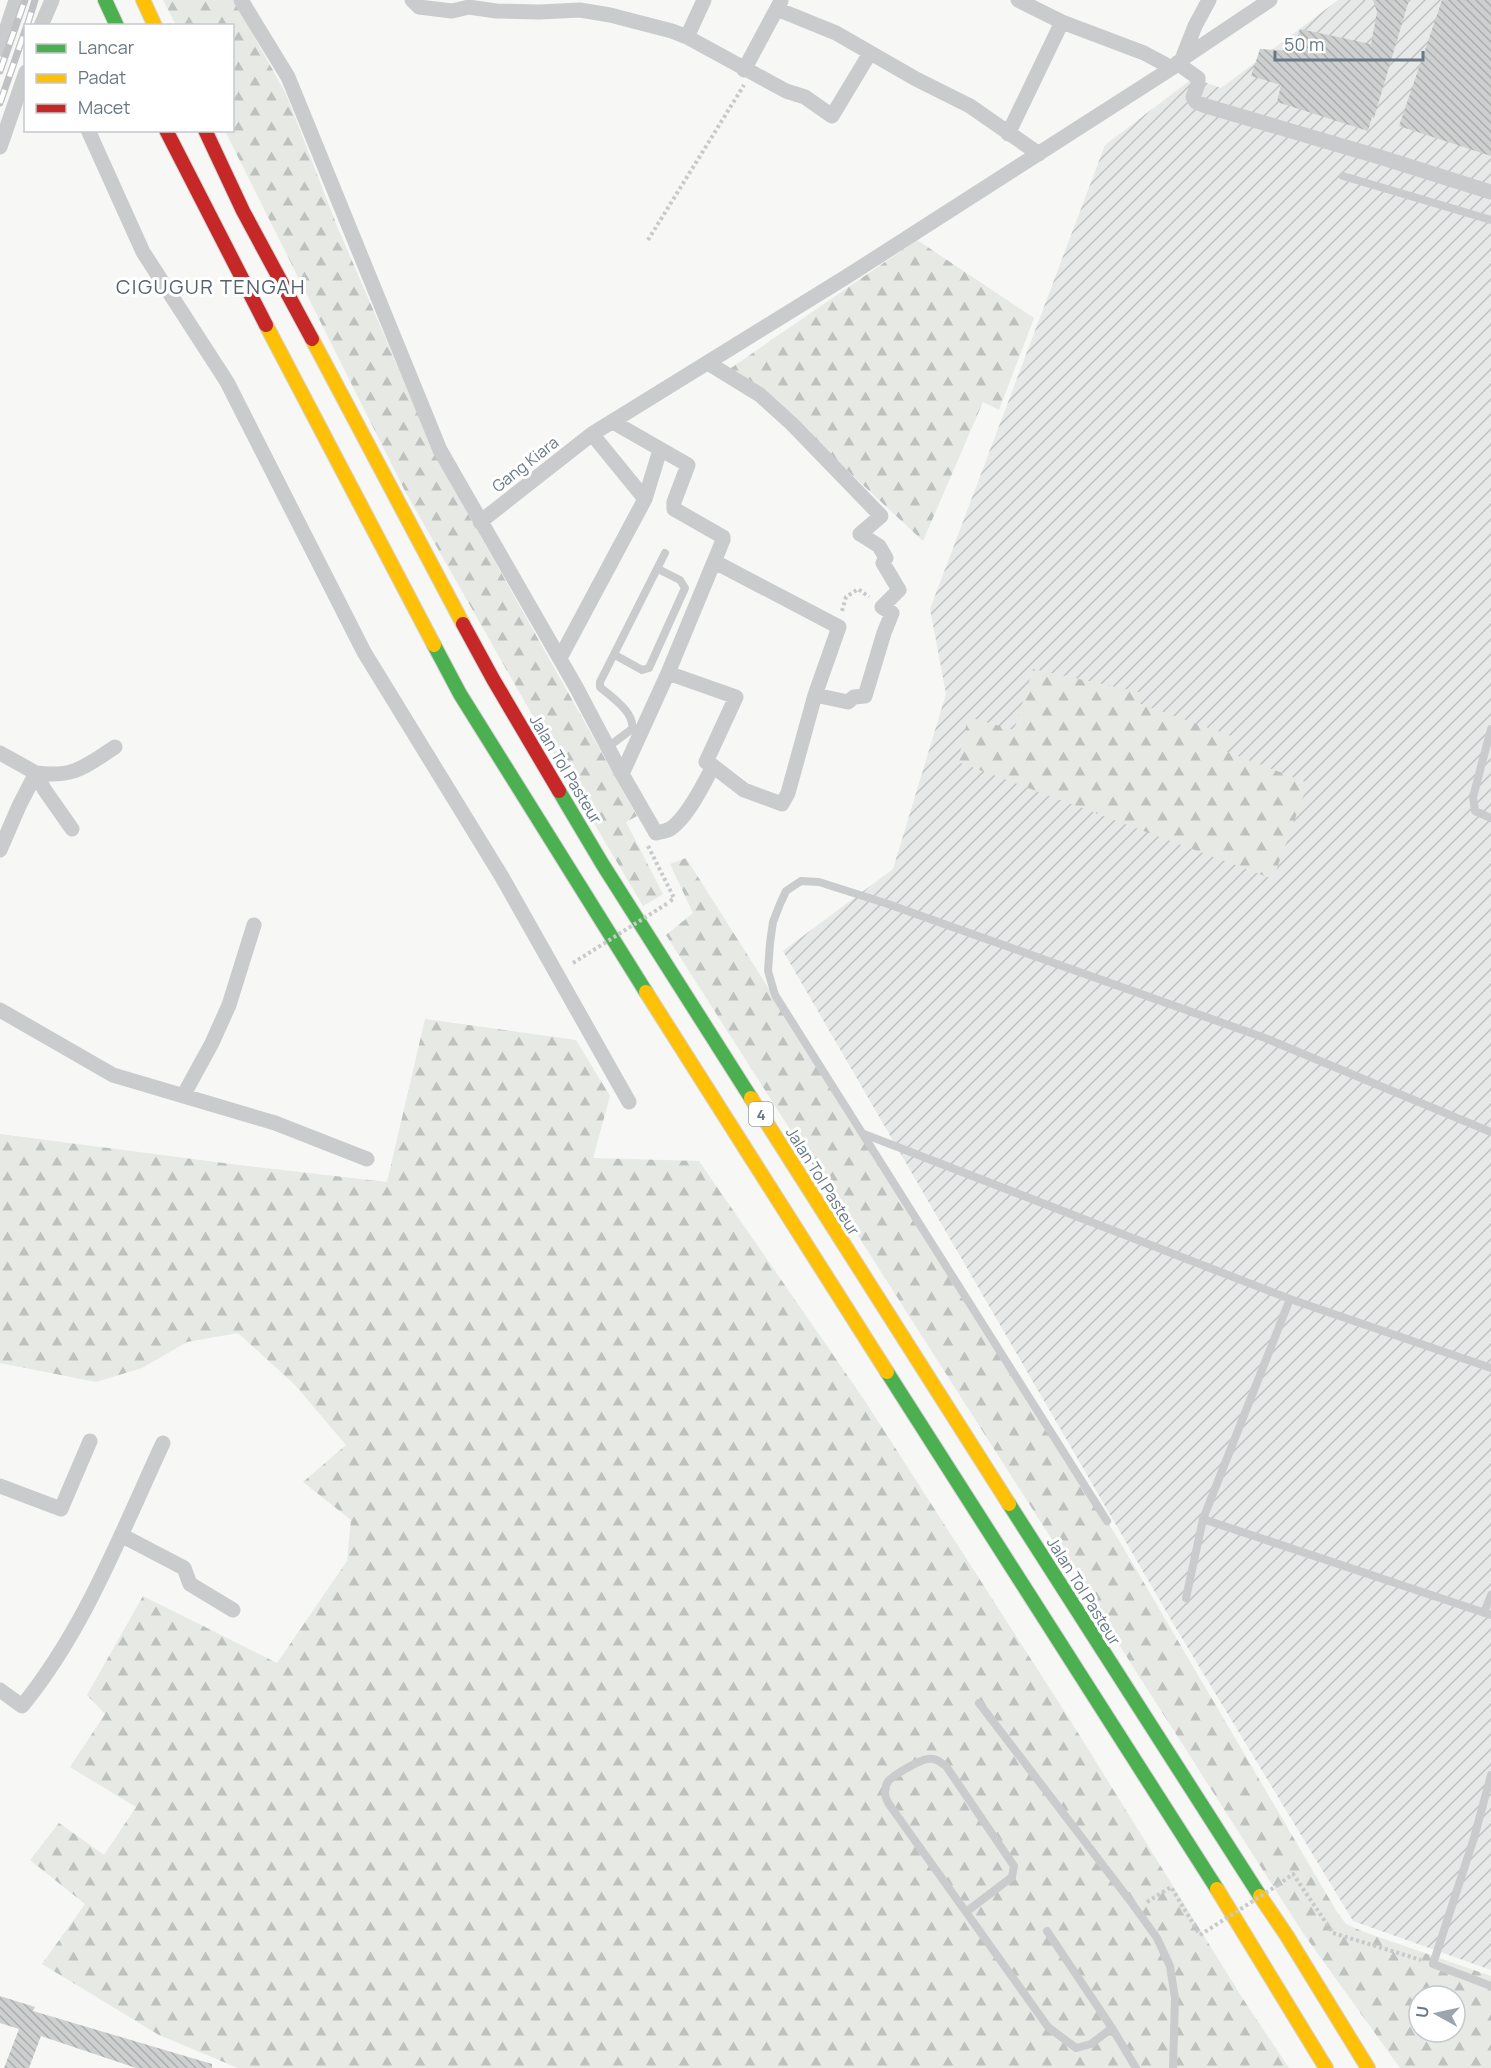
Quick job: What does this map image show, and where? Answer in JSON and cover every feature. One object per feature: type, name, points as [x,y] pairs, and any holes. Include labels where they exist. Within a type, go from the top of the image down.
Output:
[{"type":"highway","points":[[105,0],[116,24]]},
{"type":"highway","points":[[143,0],[154,24]]},
{"type":"highway","name":"4","points":[[167,132],[318,428],[460,694],[670,1031],[1210,1878],[1326,2068]]},
{"type":"highway","name":"Jalan Tol Pasteur","points":[[206,132],[248,221],[465,627],[603,865],[1242,1870],[1287,1936],[1368,2068]]},
{"type":"highway","points":[[1354,2047],[1372,2068]]},
{"type":"street","points":[[0,49],[16,0]]},
{"type":"street","points":[[42,24],[52,0]]},
{"type":"street","points":[[241,0],[288,77],[440,450],[560,658],[656,833],[669,829],[686,811],[700,792],[713,766]]},
{"type":"street","points":[[412,0],[419,7],[452,11],[469,7],[507,11],[580,10],[610,15],[672,31],[687,37],[747,72],[786,91],[805,97],[832,116],[870,52]]},
{"type":"street","points":[[687,37],[704,0]]},
{"type":"street","points":[[1018,0],[1062,22],[1177,63],[1198,78],[1193,97],[1196,102],[1491,192]]},
{"type":"street","points":[[1177,63],[1209,0]]},
{"type":"street","name":"Gang Kiara","points":[[480,522],[592,434],[1039,154],[1270,0]]},
{"type":"street","points":[[747,72],[779,4],[970,106],[1039,154]]},
{"type":"street","points":[[1008,134],[1062,22]]},
{"type":"street","points":[[0,147],[24,78]]},
{"type":"street","points":[[89,132],[143,252],[227,382],[364,652],[502,878],[629,1102]]},
{"type":"street","points":[[708,363],[760,395],[792,424],[881,516],[860,534],[879,546],[886,558],[883,562],[899,590],[882,607],[892,613],[865,696],[854,697],[848,702],[815,695]]},
{"type":"street","points":[[613,422],[688,465],[674,502],[675,510],[723,537],[715,562],[668,673],[622,774]]},
{"type":"street","points":[[592,434],[645,499]]},
{"type":"street","points":[[560,658],[645,499],[660,450]]},
{"type":"street","points":[[668,673],[736,697],[706,762],[744,790],[782,804],[788,793],[815,695],[839,627],[715,562]]},
{"type":"street","points":[[0,753],[36,773],[52,775],[81,771],[115,747]]},
{"type":"street","points":[[36,773],[44,789],[72,829]]},
{"type":"street","points":[[0,850],[36,773]]},
{"type":"street","points":[[183,1096],[212,1043],[229,1005],[254,925]]},
{"type":"street","points":[[0,1010],[113,1076],[275,1123],[367,1160]]},
{"type":"street","points":[[0,1486],[61,1509],[90,1441]]},
{"type":"street","points":[[0,1690],[22,1706],[32,1694],[64,1645],[102,1578],[163,1443]]},
{"type":"street","points":[[121,1535],[184,1568],[190,1584],[232,1610]]},
{"type":"lane","points":[[1343,176],[1491,220]]},
{"type":"lane","points":[[608,747],[632,729],[633,724],[628,713],[599,686],[665,553]]},
{"type":"lane","points":[[615,655],[642,670],[649,668],[685,588],[680,580],[658,569]]},
{"type":"lane","points":[[1491,729],[1473,797],[1475,811],[1491,818]]},
{"type":"lane","points":[[1107,1521],[775,995],[768,970],[770,943],[773,922],[786,891],[801,881],[819,882],[885,903],[1254,1034],[1491,1132]]},
{"type":"lane","points":[[864,1134],[1290,1299],[1491,1368]]},
{"type":"lane","points":[[1186,1598],[1203,1519],[1290,1299]]},
{"type":"lane","points":[[1203,1519],[1488,1614],[1491,1595]]},
{"type":"lane","points":[[979,1703],[1157,1938],[1170,1966],[1175,1998],[1173,2068]]},
{"type":"lane","points":[[966,1912],[1012,1877],[1014,1866],[946,1766],[937,1760],[928,1759],[896,1775],[887,1784],[886,1800],[1048,2027],[1076,2048],[1091,2044],[1112,2028]]},
{"type":"lane","points":[[1491,1775],[1474,1838],[1433,1964],[1491,1986]]},
{"type":"lane","points":[[1047,1931],[1136,2068]]},
{"type":"path","points":[[648,240],[734,103],[747,72]]},
{"type":"path","points":[[839,627],[846,597],[858,589],[882,607]]},
{"type":"path","points":[[573,963],[674,898],[647,845]]},
{"type":"path","points":[[1136,1909],[1171,1887],[1200,1935],[1293,1874],[1333,1933],[1433,1964]]},
{"type":"shaded area","points":[[1338,0],[1491,0],[1491,1970],[1353,1921],[1177,1630],[783,951],[893,869],[946,694],[930,609],[1105,145],[1193,78],[1221,88]]},
{"type":"green space","points":[[163,0],[234,0],[286,94],[337,226],[438,460],[637,816],[626,822],[663,894],[643,906],[405,491],[226,132],[234,132],[234,24],[175,24]]},
{"type":"green space","points":[[917,240],[1034,318],[999,410],[983,402],[923,541],[762,391],[728,370]]},
{"type":"green space","points":[[1033,669],[1139,692],[1138,703],[1234,737],[1225,751],[1308,783],[1273,879],[958,762],[968,717],[1014,730]]},
{"type":"green space","points":[[686,858],[1120,1542],[1337,1912],[1346,1924],[1364,1932],[1491,1976],[1491,2068],[1400,2068],[1303,1933],[666,935],[693,913],[670,864]]},
{"type":"green space","points":[[425,1019],[576,1040],[610,1096],[593,1158],[699,1161],[865,1401],[1070,1720],[1243,1999],[1289,2068],[238,2068],[159,2035],[42,1964],[85,1904],[30,1860],[59,1823],[104,1855],[136,1807],[70,1767],[105,1714],[87,1695],[143,1596],[277,1663],[347,1561],[351,1520],[303,1482],[346,1445],[295,1385],[238,1333],[187,1342],[142,1368],[96,1382],[0,1363],[0,1134],[387,1182]]},
{"type":"building","points":[[1373,0],[1409,0],[1374,118],[1372,117],[1368,131],[1277,102],[1281,85],[1251,76],[1260,49],[1293,51],[1300,29],[1371,44],[1377,12]]},
{"type":"building","points":[[1442,0],[1491,0],[1491,156],[1399,126]]},
{"type":"building","points":[[0,1996],[35,2007],[33,2011],[212,2064],[212,2068],[136,2068],[41,2036],[29,2068],[4,2068],[19,2029],[0,2023]]},
{"type":"railway","points":[[0,71],[25,0]]},
{"type":"railway","points":[[28,24],[35,0]]},
{"type":"railway","points":[[0,103],[24,34]]},
{"type":"traffic: fast","points":[[105,0],[116,24]]},
{"type":"traffic: fast","points":[[434,645],[460,694],[646,992]]},
{"type":"traffic: fast","points":[[559,791],[603,865],[751,1098]]},
{"type":"traffic: fast","points":[[887,1372],[1217,1889]]},
{"type":"traffic: fast","points":[[1009,1504],[1260,1896]]},
{"type":"traffic: slow","points":[[143,0],[154,24]]},
{"type":"traffic: slow","points":[[266,325],[434,645]]},
{"type":"traffic: slow","points":[[312,339],[463,624]]},
{"type":"traffic: slow","points":[[646,992],[887,1372]]},
{"type":"traffic: slow","points":[[751,1098],[1009,1504]]},
{"type":"traffic: slow","points":[[1217,1889],[1326,2068]]},
{"type":"traffic: slow","points":[[1260,1896],[1368,2068]]},
{"type":"traffic: jam","points":[[167,132],[266,325]]},
{"type":"traffic: jam","points":[[206,132],[243,211],[312,339]]},
{"type":"traffic: jam","points":[[463,624],[559,791]]},
{"type":"district","name":"CIGUGUR TENGAH","points":[[211,286]]}]
